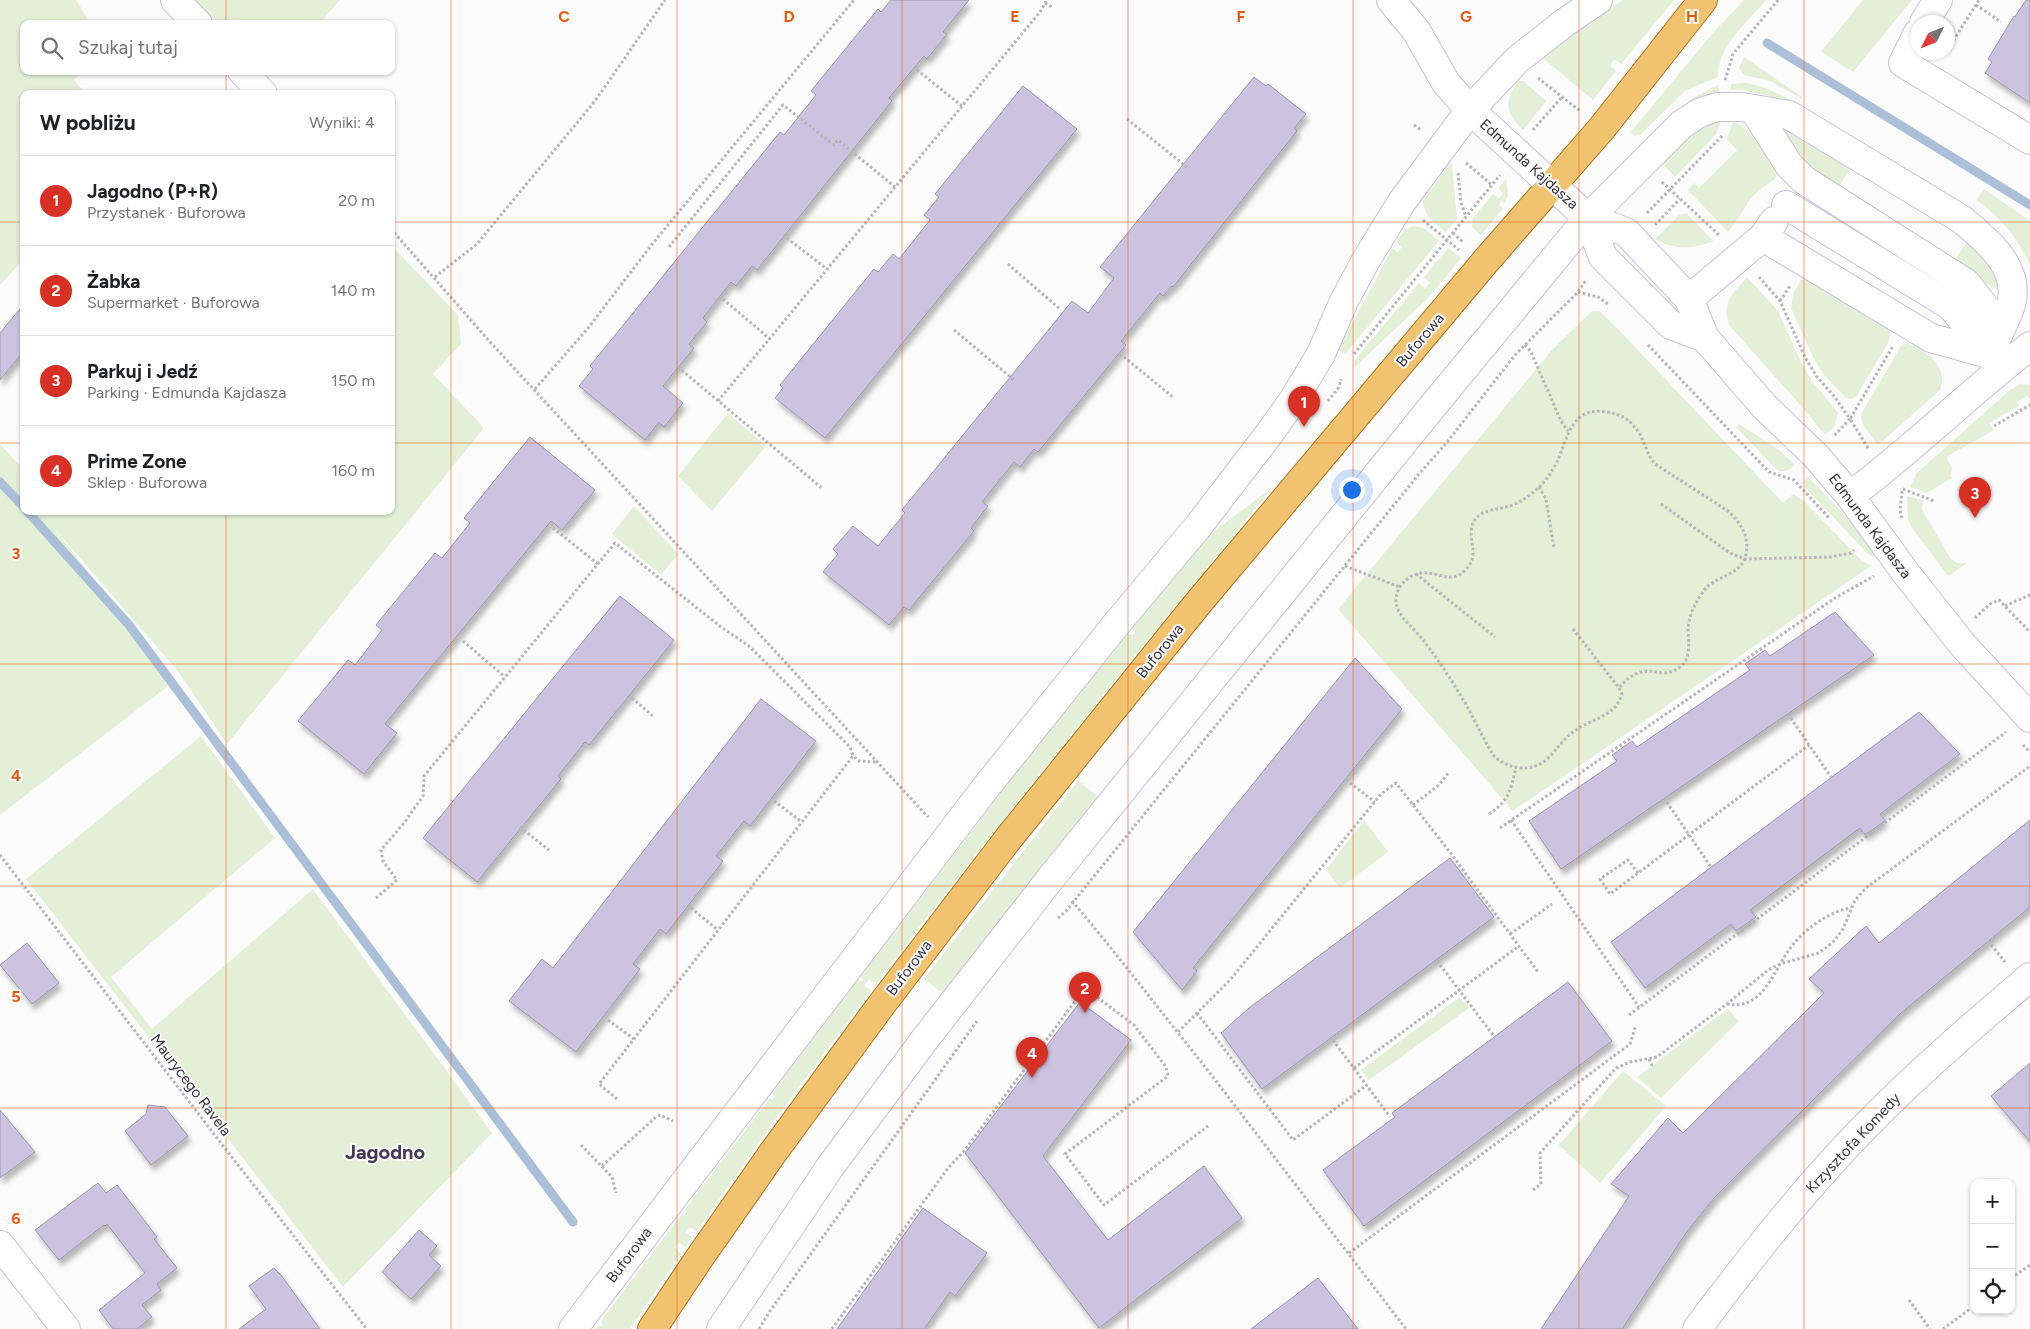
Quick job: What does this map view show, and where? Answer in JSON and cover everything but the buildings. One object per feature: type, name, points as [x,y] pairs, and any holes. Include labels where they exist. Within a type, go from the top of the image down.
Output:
[{"type":"main road","name":"Buforowa","points":[[652,1329],[772,1154],[879,1008],[1008,839],[1199,602],[1480,268],[1639,83],[1703,0]]},
{"type":"street","points":[[175,0],[194,20]]},
{"type":"street","name":"Edmunda Kajdasza","points":[[1391,0],[1417,32],[1446,83],[1470,110],[1588,218],[1626,232],[1689,300],[1705,338],[1764,406],[1816,456],[1850,496],[1905,572],[1962,644],[2019,724]]},
{"type":"street","name":"Buforowa","points":[[573,1329],[949,836],[1114,627],[1200,524],[1269,434],[1294,399],[1321,354],[1366,260],[1391,219],[1470,110],[1517,60],[1564,23],[1598,0]]},
{"type":"street","points":[[1928,15],[1938,0]]},
{"type":"street","points":[[1910,49],[1903,63],[2030,140]]},
{"type":"street","points":[[246,75],[259,90]]},
{"type":"street","points":[[721,1329],[830,1167],[925,1039],[1051,878],[1428,412],[1588,218],[1682,125],[1700,113],[1728,106],[1789,115],[1979,232],[1992,245],[2004,262],[2012,282],[2012,301],[2001,327],[1995,361]]},
{"type":"street","points":[[1754,110],[1789,165],[1804,180],[1966,282],[2001,327]]},
{"type":"street","points":[[1689,300],[1763,236],[1804,180]]},
{"type":"street","points":[[1786,205],[1951,306],[1995,361]]},
{"type":"street","name":"Edmunda Kajdasza","points":[[1588,218],[1603,257],[1671,325],[1705,338]]},
{"type":"street","points":[[1763,236],[1931,338],[1995,361]]},
{"type":"street","points":[[1850,496],[1886,470],[1995,361],[2030,346]]},
{"type":"street","name":"Krzysztofa Komedy","points":[[1697,1329],[1758,1248],[1858,1134],[1935,1060],[2030,977]]},
{"type":"street","points":[[0,1245],[66,1329]]},
{"type":"path","points":[[435,277],[477,244],[595,101],[665,0]]},
{"type":"path","points":[[535,389],[589,327],[653,243],[724,160],[787,80],[854,0]]},
{"type":"path","points":[[1725,78],[1733,54],[1778,0]]},
{"type":"path","points":[[1955,37],[1979,0]]},
{"type":"path","points":[[718,401],[1046,2],[1052,7]]},
{"type":"path","points":[[1976,5],[2001,22]]},
{"type":"path","points":[[917,70],[962,106]]},
{"type":"path","points":[[1533,74],[1584,115]]},
{"type":"path","points":[[1529,135],[1562,97]]},
{"type":"path","points":[[669,247],[783,105],[834,146],[838,140],[895,187]]},
{"type":"path","points":[[1127,119],[1188,168]]},
{"type":"path","points":[[1461,166],[1463,161]]},
{"type":"path","points":[[1458,170],[1461,203],[1466,216]]},
{"type":"path","points":[[1350,359],[1503,170]]},
{"type":"path","points":[[1642,217],[1670,190],[1740,256],[1780,301],[1805,357],[1817,377],[1834,396],[1872,453]]},
{"type":"path","points":[[1653,227],[1680,200]]},
{"type":"path","points":[[395,233],[490,342],[732,606],[938,828],[949,836]]},
{"type":"path","points":[[783,235],[827,269]]},
{"type":"path","points":[[1008,264],[1060,309]]},
{"type":"path","points":[[1054,920],[1073,903],[1525,345],[1578,292],[1598,297],[1613,308]]},
{"type":"path","points":[[723,299],[770,339]]},
{"type":"path","points":[[954,330],[1014,380]]},
{"type":"path","points":[[1794,480],[1850,420],[1896,340]]},
{"type":"path","points":[[1645,341],[1769,472]]},
{"type":"path","points":[[1525,345],[1531,352],[1568,431]]},
{"type":"path","points":[[1124,357],[1174,398]]},
{"type":"path","points":[[678,367],[824,489]]},
{"type":"path","points":[[1327,402],[1339,387],[1342,373]]},
{"type":"path","points":[[1994,426],[2030,405]]},
{"type":"path","points":[[1573,629],[1620,688],[1621,700],[1609,713],[1577,729],[1565,738],[1542,763],[1527,768],[1516,768],[1502,763],[1494,756],[1455,687],[1423,640],[1398,609],[1396,596],[1405,580],[1416,574],[1423,572],[1447,578],[1465,570],[1472,559],[1473,548],[1470,532],[1476,518],[1484,512],[1515,504],[1539,487],[1552,472],[1558,461],[1568,431],[1585,415],[1597,411],[1613,413],[1627,418],[1640,434],[1648,455],[1655,464],[1728,511],[1738,520],[1746,537],[1745,559],[1739,567],[1707,588],[1696,602],[1688,626],[1688,654],[1685,661],[1679,668],[1668,672],[1659,673],[1646,670],[1633,674],[1620,688]]},
{"type":"path","points":[[1539,487],[1546,499],[1554,549]]},
{"type":"path","points":[[1902,488],[1934,501]]},
{"type":"path","points":[[1661,504],[1730,553],[1745,559],[1831,557],[1851,553],[1857,549]]},
{"type":"path","points":[[553,528],[598,564]]},
{"type":"path","points":[[376,898],[397,880],[383,860],[381,850],[404,823],[423,796],[424,776],[615,543],[721,627],[749,646],[850,747],[853,756],[859,761],[877,762]]},
{"type":"path","points":[[1345,566],[1400,587]]},
{"type":"path","points":[[1416,574],[1494,637]]},
{"type":"path","points":[[1500,828],[1835,598],[1876,574]]},
{"type":"path","points":[[2005,606],[2030,595]]},
{"type":"path","points":[[1975,619],[1990,604],[2000,600],[2030,632]]},
{"type":"path","points":[[462,641],[505,677]]},
{"type":"path","points":[[632,698],[654,716]]},
{"type":"path","points":[[1788,714],[1831,778]]},
{"type":"path","points":[[1629,1015],[2019,724]]},
{"type":"path","points":[[1638,873],[1628,860],[1600,879],[1610,894],[1809,745]]},
{"type":"path","points":[[617,1099],[599,1084],[853,756]]},
{"type":"path","points":[[1533,1190],[1541,1184],[1540,1153],[1616,1068],[1630,1062],[1657,1057],[1768,970],[1780,964],[1819,953],[1835,940],[1843,929],[1855,900],[1866,888],[2030,766]]},
{"type":"path","points":[[1489,814],[1503,804],[1508,797],[1516,768]]},
{"type":"path","points":[[1413,805],[1439,785],[1449,772]]},
{"type":"path","points":[[1346,780],[1375,802]]},
{"type":"path","points":[[1178,1032],[1230,980],[1381,794],[1396,783],[1452,855],[1538,972]]},
{"type":"path","points":[[1664,798],[1711,867]]},
{"type":"path","points":[[774,801],[802,822]]},
{"type":"path","points":[[1511,820],[1639,1007]]},
{"type":"path","points":[[520,828],[549,850]]},
{"type":"path","name":"Maurycego Ravela","points":[[0,855],[227,1152],[366,1328]]},
{"type":"path","points":[[1051,878],[1178,1032],[1406,1329]]},
{"type":"path","points":[[1510,934],[1552,904]]},
{"type":"path","points":[[691,908],[718,930]]},
{"type":"path","points":[[1727,1004],[1742,1006],[1748,1003],[1768,985],[1791,947],[1802,936],[1828,916],[1851,908]]},
{"type":"path","points":[[1354,1068],[1519,946]]},
{"type":"path","points":[[1438,961],[1492,1035]]},
{"type":"path","points":[[832,1329],[948,1168],[964,1151],[1085,988],[1134,1025],[1166,1067],[1168,1076],[1065,1154],[1104,1205],[1208,1126]]},
{"type":"path","points":[[1197,1013],[1293,1140],[1367,1085]]},
{"type":"path","points":[[759,1329],[982,1015]]},
{"type":"path","points":[[608,1020],[634,1039]]},
{"type":"path","points":[[1349,1253],[1630,1044],[1636,1024]]},
{"type":"path","points":[[1333,1040],[1390,1117]]},
{"type":"path","points":[[1649,1059],[1652,1066]]},
{"type":"path","points":[[602,1166],[655,1118],[660,1115],[673,1121]]},
{"type":"path","points":[[581,1145],[612,1177],[616,1193]]},
{"type":"path","points":[[2015,1275],[2030,1265]]},
{"type":"path","points":[[1909,1300],[1930,1329]]},
{"type":"path","points":[[1943,1329],[1970,1309]]},
{"type":"green space","points":[[0,0],[76,0],[88,20],[20,20],[20,75],[79,75],[74,80],[83,90],[20,90],[20,263],[0,285]]},
{"type":"green space","points":[[194,0],[340,0],[322,20],[213,20]]},
{"type":"green space","points":[[1623,0],[1674,0],[1621,64],[1614,59],[1610,66],[1616,71],[1593,100],[1542,57],[1544,53]]},
{"type":"green space","points":[[1744,0],[1766,0],[1728,45],[1719,66],[1718,77],[1686,90],[1640,135],[1635,136],[1631,132],[1711,35]]},
{"type":"green space","points":[[1863,0],[1912,0],[1853,72],[1821,52]]},
{"type":"green space","points":[[1744,57],[1802,97],[1802,99],[1770,81],[1744,75],[1739,68]]},
{"type":"green space","points":[[1523,81],[1546,101],[1523,130],[1513,118],[1509,108],[1512,90],[1516,82]]},
{"type":"green space","points":[[1745,83],[1759,86],[1787,98],[1853,139],[1768,96],[1743,90],[1731,90],[1731,84]]},
{"type":"green space","points":[[1718,85],[1719,92],[1710,95],[1646,141],[1687,102]]},
{"type":"green space","points":[[1713,121],[1721,121],[1716,134],[1675,177],[1660,161],[1688,133]]},
{"type":"green space","points":[[1733,122],[1741,125],[1754,136],[1777,172],[1775,179],[1752,197],[1728,232],[1688,190],[1694,183],[1699,188],[1737,150],[1727,139]]},
{"type":"green space","points":[[1780,126],[1854,162],[1836,192],[1808,170]]},
{"type":"green space","points":[[1450,163],[1452,165],[1457,219],[1446,232],[1428,215],[1423,201]]},
{"type":"green space","points":[[1506,179],[1508,196],[1505,203],[1501,201],[1499,205],[1503,208],[1481,235],[1472,227],[1473,218],[1493,194],[1499,199],[1503,193],[1498,188]]},
{"type":"green space","points":[[1984,189],[2030,221],[2030,265],[2008,229],[1977,200]]},
{"type":"green space","points":[[1686,213],[1713,241],[1684,248],[1662,243],[1655,239],[1679,215]]},
{"type":"green space","points":[[1414,226],[1425,229],[1439,241],[1345,354],[1338,350],[1392,249],[1398,252],[1402,247],[1396,242],[1405,229]]},
{"type":"green space","points":[[1968,240],[1986,256],[2003,286],[1999,291],[1953,263]]},
{"type":"green space","points":[[1448,248],[1461,258],[1431,295],[1355,367],[1354,361],[1419,283],[1425,289],[1430,283],[1424,277]]},
{"type":"green space","points":[[395,249],[458,315],[461,344],[433,374],[484,428],[227,744],[177,670],[54,528],[129,625],[168,686],[0,815],[0,444],[20,466],[20,515],[395,515]]},
{"type":"green space","points":[[1747,277],[1778,311],[1801,362],[1812,381],[1838,413],[1834,427],[1825,435],[1729,325],[1726,310],[1727,304],[1733,293]]},
{"type":"green space","points":[[1805,279],[1888,329],[1891,334],[1888,343],[1856,397],[1846,398],[1823,374],[1813,357],[1791,308],[1793,294],[1801,280]]},
{"type":"green space","points":[[1592,311],[1599,311],[1616,327],[1783,503],[1793,494],[1803,500],[1861,560],[1871,566],[1513,811],[1338,609],[1552,350]]},
{"type":"green space","points":[[1905,343],[1921,349],[1934,360],[1941,374],[1940,390],[1878,445],[1862,423],[1861,414],[1901,346]]},
{"type":"green space","points":[[2020,384],[2030,385],[2030,399],[2027,396],[2017,402],[2019,406],[1989,423],[1994,430],[1946,457],[1952,468],[1950,476],[1952,478],[1927,493],[1910,487],[1917,473],[2010,390]]},
{"type":"green space","points":[[728,413],[766,446],[712,511],[678,476]]},
{"type":"green space","points":[[1739,424],[1779,450],[1795,465],[1786,470],[1777,470],[1736,427]]},
{"type":"green space","points":[[1807,476],[1858,529],[1883,563],[1867,553],[1805,487],[1804,482]]},
{"type":"green space","points":[[1273,487],[1022,796],[876,984],[869,979],[864,986],[871,990],[777,1117],[697,1231],[689,1227],[685,1233],[692,1237],[686,1247],[679,1243],[675,1247],[681,1254],[630,1329],[595,1329],[598,1325],[600,1327],[603,1325],[601,1321],[682,1214],[685,1216],[685,1209],[770,1098],[773,1100],[773,1092],[858,979],[861,982],[863,980],[861,976],[1023,764],[1128,634],[1133,635],[1135,632],[1131,628],[1205,538]]},
{"type":"green space","points":[[1907,496],[1923,500],[1922,509],[1951,559],[1957,563],[1967,563],[1948,576],[1908,520]]},
{"type":"green space","points":[[634,506],[678,554],[661,575],[612,534]]},
{"type":"green space","points":[[201,736],[275,838],[111,977],[152,1029],[313,889],[492,1133],[343,1287],[26,879]]},
{"type":"green space","points":[[1078,781],[1100,798],[944,994],[924,979]]},
{"type":"green space","points":[[1364,820],[1388,852],[1340,888],[1326,870]]},
{"type":"green space","points":[[1460,997],[1469,1008],[1369,1080],[1361,1070]]},
{"type":"green space","points":[[1728,1009],[1739,1021],[1661,1098],[1637,1077]]},
{"type":"green space","points":[[1623,1071],[1666,1106],[1600,1183],[1559,1145]]},
{"type":"waterway","points":[[1767,43],[2030,205]]},
{"type":"waterway","points":[[0,482],[20,503]]},
{"type":"waterway","points":[[31,515],[129,625],[573,1222]]},
{"type":"place","name":"Jagodno (P+R)","points":[[1304,427]]},
{"type":"place","name":"Parkuj i Jedź","points":[[1975,518]]},
{"type":"place","name":"Żabka","points":[[1085,1013]]},
{"type":"place","name":"Prime Zone","points":[[1032,1078]]},
{"type":"district","name":"Jagodno","points":[[385,1152]]}]
